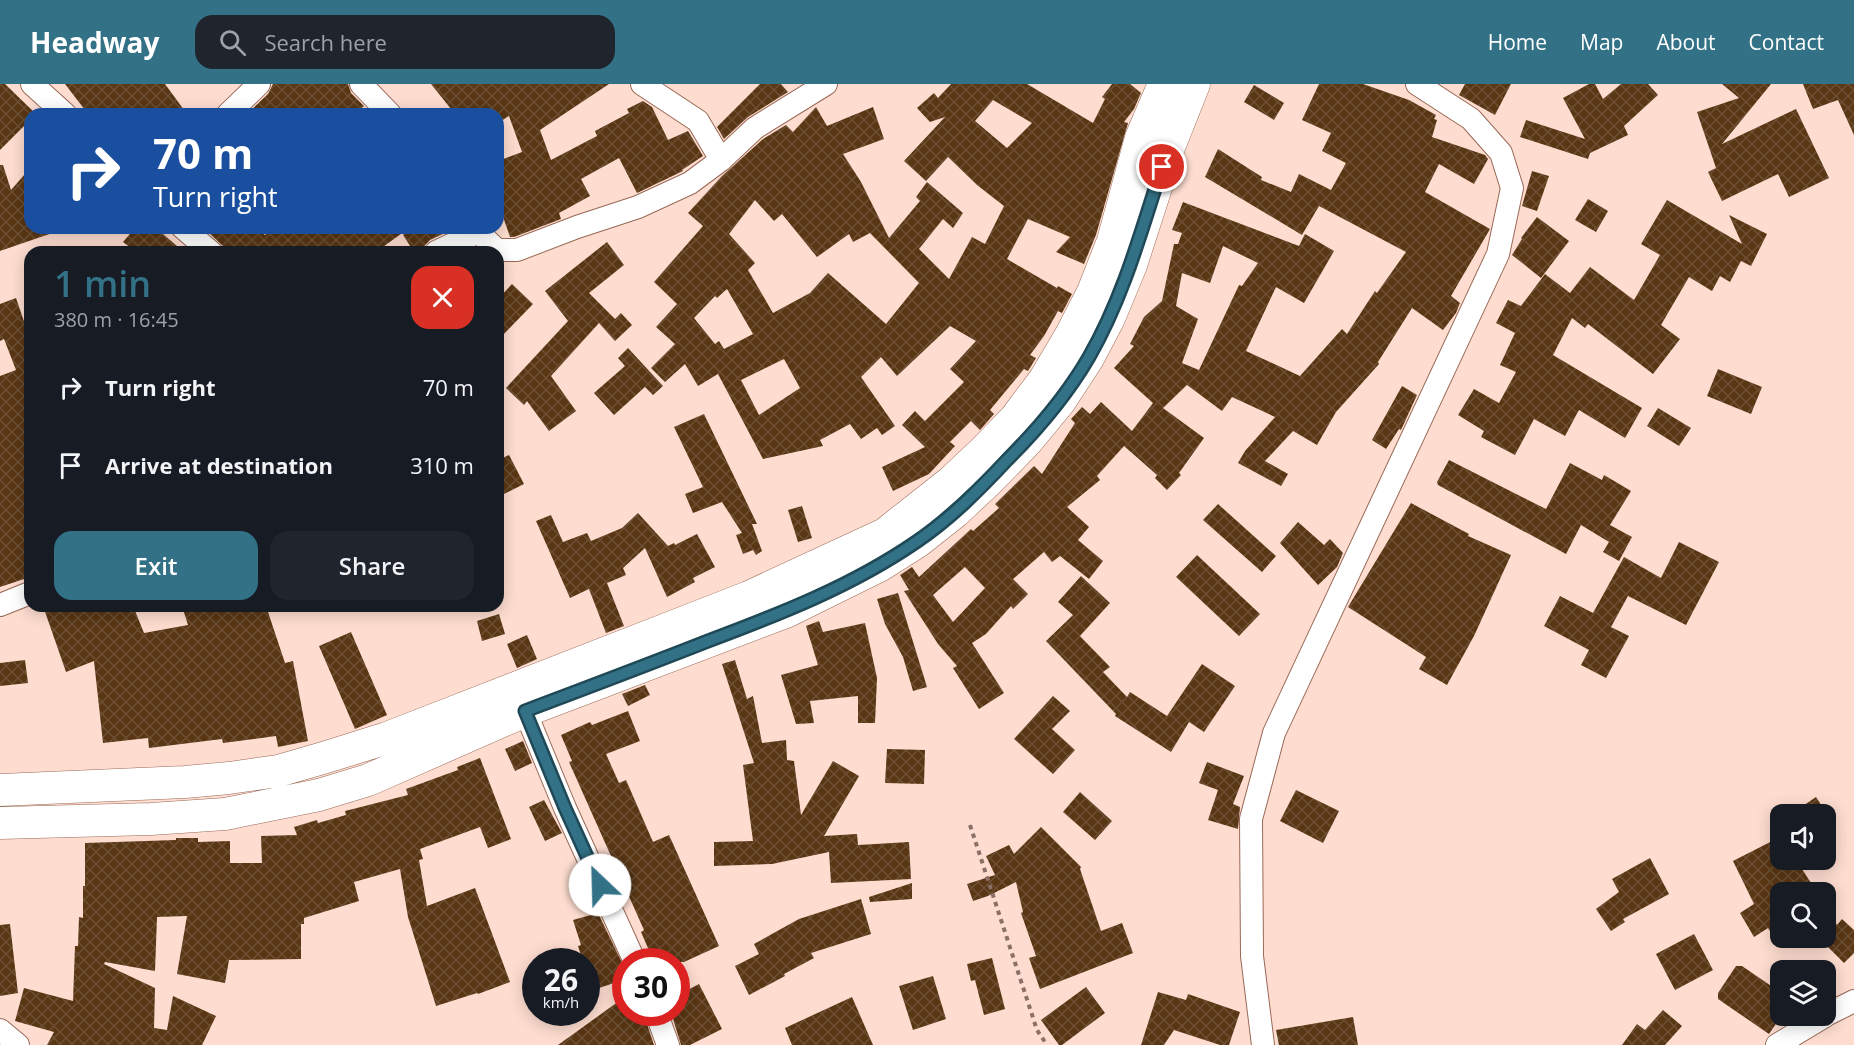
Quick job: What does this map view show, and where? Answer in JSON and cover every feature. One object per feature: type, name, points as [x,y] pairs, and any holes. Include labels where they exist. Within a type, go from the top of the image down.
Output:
[{"type":"main road","points":[[0,790],[173,783],[229,778],[278,771],[323,758],[398,734],[749,597],[885,534],[951,482],[984,451],[1015,419],[1045,379],[1093,292],[1113,241],[1141,138],[1164,84]]},
{"type":"main road","points":[[0,823],[151,819],[225,814],[319,795],[368,780],[525,711],[788,611],[879,566],[917,542],[955,512],[1027,441],[1060,401],[1088,358],[1109,318],[1131,265],[1169,147],[1194,84]]},
{"type":"street","points":[[32,84],[58,108]]},
{"type":"street","points":[[234,108],[259,84]]},
{"type":"street","points":[[361,84],[384,108]]},
{"type":"street","points":[[642,84],[698,121],[721,160]]},
{"type":"street","points":[[504,250],[517,250],[638,207],[690,183],[721,160],[755,128],[826,84]]},
{"type":"street","points":[[1263,1045],[1252,956],[1251,819],[1274,733],[1498,254],[1512,188],[1501,153],[1471,118],[1417,84]]},
{"type":"street","points":[[190,234],[204,246]]},
{"type":"street","points":[[447,246],[469,234]]},
{"type":"street","points":[[480,234],[492,246]]},
{"type":"street","points":[[0,605],[24,595]]},
{"type":"street","points":[[525,711],[565,808],[629,948]]},
{"type":"street","points":[[1836,1010],[1854,1001]]},
{"type":"street","points":[[661,1026],[668,1045]]},
{"type":"street","points":[[1777,1045],[1807,1026]]},
{"type":"street","points":[[0,1029],[18,1045]]},
{"type":"path","points":[[969,825],[1036,1030],[1047,1045]]},
{"type":"building","points":[[0,84],[5,84],[30,108],[24,108],[24,126],[0,150]]},
{"type":"building","points":[[65,84],[165,84],[183,108],[83,108]]},
{"type":"building","points":[[273,84],[348,84],[351,93],[364,106],[362,108],[253,108],[268,94]]},
{"type":"building","points":[[431,84],[609,84],[540,130],[551,160],[597,136],[595,131],[629,113],[627,109],[643,101],[652,107],[668,140],[688,131],[703,156],[683,171],[637,193],[619,158],[581,179],[590,196],[559,213],[561,219],[510,237],[504,220],[504,159],[522,152],[509,116],[504,119],[504,108],[450,108]]},
{"type":"building","points":[[760,84],[781,84],[788,92],[748,117],[724,139],[717,127]]},
{"type":"building","points":[[951,84],[1027,84],[1093,123],[1105,99],[1102,97],[1112,84],[1130,84],[1141,93],[1134,109],[1124,122],[1128,123],[1096,235],[1084,264],[1056,252],[1070,237],[1028,219],[1007,259],[1057,288],[1058,286],[1072,294],[1062,313],[1058,311],[1030,355],[1036,358],[1028,371],[1024,369],[990,410],[994,414],[980,430],[971,421],[950,442],[955,446],[929,474],[893,491],[882,467],[925,447],[902,425],[915,411],[925,421],[964,382],[950,369],[976,341],[950,326],[897,376],[881,357],[861,377],[895,426],[882,435],[877,428],[861,439],[850,424],[820,440],[823,446],[763,459],[718,374],[698,386],[685,364],[665,382],[651,368],[675,344],[656,327],[677,304],[654,282],[703,226],[688,213],[722,176],[763,139],[786,125],[793,132],[816,107],[827,126],[873,107],[884,139],[843,154],[861,182],[889,238],[920,201],[916,197],[927,182],[963,213],[953,228],[943,219],[919,249],[949,279],[972,237],[985,244],[1004,206],[977,185],[948,157],[926,181],[904,161],[945,117],[930,122],[917,108],[934,93],[938,98]],"holes":[[[993,100],[1032,123],[1007,148],[975,121]],[[755,200],[774,221],[782,214],[817,257],[849,234],[853,242],[870,233],[919,283],[886,324],[828,273],[810,293],[773,313],[748,270],[755,263],[729,234]],[[727,289],[753,334],[724,349],[719,341],[715,344],[694,318],[715,296],[717,298]],[[784,359],[800,388],[759,415],[741,380]]]},
{"type":"building","points":[[1319,84],[1363,84],[1409,100],[1436,115],[1434,119],[1437,120],[1432,137],[1485,155],[1488,159],[1474,184],[1439,164],[1425,192],[1490,229],[1451,296],[1460,303],[1456,313],[1443,330],[1412,308],[1378,362],[1379,364],[1336,412],[1317,445],[1293,431],[1265,461],[1288,474],[1281,486],[1238,463],[1245,451],[1275,417],[1232,397],[1222,411],[1187,385],[1163,408],[1204,438],[1179,473],[1181,475],[1167,490],[1155,478],[1157,475],[1124,446],[1097,476],[1100,480],[1067,507],[1089,527],[1078,540],[1103,561],[1089,579],[1060,556],[1052,562],[1044,552],[1013,579],[1028,594],[1013,609],[1011,606],[986,634],[972,643],[1004,693],[979,709],[953,668],[957,666],[938,644],[904,591],[909,590],[900,575],[912,567],[919,577],[971,529],[973,531],[999,508],[995,504],[1034,466],[1042,474],[1075,423],[1071,419],[1082,407],[1090,414],[1101,402],[1132,431],[1153,403],[1114,368],[1134,346],[1130,344],[1144,317],[1162,301],[1174,244],[1178,244],[1182,233],[1172,230],[1183,202],[1299,246],[1305,234],[1334,251],[1304,303],[1276,287],[1246,351],[1300,376],[1342,329],[1347,334],[1375,291],[1377,293],[1406,252],[1319,206],[1302,235],[1205,177],[1218,149],[1262,177],[1261,180],[1291,192],[1299,174],[1331,190],[1346,163],[1322,151],[1331,133],[1302,120]],"holes":[[[1223,246],[1258,263],[1242,286],[1239,285],[1199,370],[1182,363],[1198,319],[1176,306],[1182,273],[1210,283]],[[965,567],[985,588],[953,622],[933,595]]]},
{"type":"building","points":[[1465,84],[1511,84],[1495,115],[1459,95]]},
{"type":"building","points":[[1589,84],[1595,84],[1603,99],[1621,84],[1648,84],[1658,95],[1624,126],[1628,135],[1590,153],[1588,159],[1520,137],[1526,120],[1585,139],[1563,98]]},
{"type":"building","points":[[1722,84],[1771,84],[1722,144],[1796,109],[1829,178],[1789,197],[1778,174],[1722,201],[1708,172],[1716,168],[1697,112],[1739,98]]},
{"type":"building","points":[[1803,84],[1854,84],[1854,135],[1838,100],[1813,109]]},
{"type":"building","points":[[1254,85],[1284,103],[1274,120],[1244,102]]},
{"type":"building","points":[[0,165],[3,165],[11,190],[24,175],[24,234],[49,234],[0,251]]},
{"type":"building","points":[[1532,171],[1549,176],[1537,211],[1522,206]]},
{"type":"building","points":[[1588,199],[1608,211],[1596,232],[1575,220]]},
{"type":"building","points":[[1667,200],[1742,244],[1729,215],[1767,234],[1751,266],[1741,261],[1730,282],[1720,276],[1712,291],[1689,277],[1661,325],[1680,339],[1653,374],[1588,324],[1585,328],[1572,318],[1553,355],[1642,408],[1625,438],[1579,410],[1565,436],[1534,419],[1515,455],[1481,437],[1484,431],[1458,415],[1474,389],[1499,403],[1516,372],[1500,365],[1515,333],[1496,323],[1508,300],[1521,306],[1545,274],[1570,293],[1590,267],[1634,300],[1660,255],[1641,244]]},
{"type":"building","points":[[1537,217],[1569,241],[1541,278],[1512,255],[1521,238]]},
{"type":"building","points":[[130,234],[163,234],[177,246],[128,246],[123,242]]},
{"type":"building","points":[[210,234],[401,234],[384,246],[223,246]]},
{"type":"building","points":[[442,234],[430,240],[425,246],[410,246],[403,235]]},
{"type":"building","points":[[607,242],[624,265],[589,293],[615,319],[621,313],[632,325],[615,341],[599,323],[551,376],[576,411],[549,431],[527,401],[524,405],[506,388],[568,321],[545,291]]},
{"type":"building","points":[[512,284],[533,304],[504,334],[504,293]]},
{"type":"building","points":[[16,298],[24,321],[24,579],[0,587],[0,376],[16,370],[4,339],[0,341],[0,304]]},
{"type":"building","points":[[628,348],[663,386],[653,395],[645,387],[614,415],[594,393],[625,366],[618,358]]},
{"type":"building","points":[[1718,369],[1762,387],[1751,414],[1707,396]]},
{"type":"building","points":[[1402,386],[1417,395],[1401,430],[1399,429],[1386,449],[1372,440]]},
{"type":"building","points":[[1658,408],[1691,428],[1679,446],[1647,426]]},
{"type":"building","points":[[704,414],[757,524],[752,524],[762,551],[756,555],[753,550],[743,554],[736,535],[742,533],[722,502],[693,513],[685,494],[703,487],[674,427]]},
{"type":"building","points":[[509,455],[524,484],[504,494],[504,457]]},
{"type":"building","points":[[1449,460],[1546,509],[1570,463],[1602,480],[1604,475],[1631,491],[1610,525],[1632,537],[1619,561],[1603,552],[1609,542],[1581,525],[1566,554],[1438,485],[1437,482]]},
{"type":"building","points":[[1411,503],[1469,534],[1468,536],[1511,555],[1474,636],[1447,685],[1419,669],[1426,657],[1348,607]]},
{"type":"building","points":[[1218,504],[1276,556],[1262,572],[1203,520]]},
{"type":"building","points":[[802,506],[812,538],[798,542],[788,510]]},
{"type":"building","points":[[638,513],[668,546],[697,534],[715,567],[693,578],[695,582],[667,597],[645,548],[623,568],[626,575],[607,583],[624,626],[606,633],[589,589],[570,598],[536,521],[551,515],[563,542],[587,533],[591,541],[622,528]]},
{"type":"building","points":[[1298,522],[1324,545],[1330,539],[1343,553],[1337,567],[1318,585],[1280,543]]},
{"type":"building","points":[[1679,542],[1719,562],[1686,625],[1628,596],[1611,627],[1629,636],[1606,678],[1581,665],[1589,650],[1544,626],[1560,596],[1593,613],[1624,557],[1661,578]]},
{"type":"building","points":[[1197,555],[1260,614],[1239,636],[1176,577]]},
{"type":"building","points":[[1081,576],[1110,603],[1080,636],[1110,667],[1103,672],[1127,697],[1130,692],[1167,716],[1202,664],[1235,686],[1204,732],[1189,722],[1171,752],[1115,716],[1116,714],[1046,641],[1073,615],[1058,602]]},
{"type":"building","points":[[898,593],[927,687],[913,691],[903,657],[885,624],[877,599]]},
{"type":"building","points":[[45,612],[135,612],[144,633],[188,625],[184,612],[268,612],[285,663],[293,661],[308,741],[278,747],[276,736],[223,743],[222,739],[149,748],[148,738],[103,743],[94,661],[66,672]]},
{"type":"building","points":[[499,614],[505,634],[482,641],[477,621]]},
{"type":"building","points":[[819,621],[823,632],[865,623],[877,678],[875,723],[858,723],[858,696],[810,701],[814,723],[796,724],[781,675],[818,665],[806,626]]},
{"type":"building","points":[[351,632],[387,715],[355,729],[319,646]]},
{"type":"building","points":[[527,635],[537,659],[517,668],[507,644]]},
{"type":"building","points":[[25,660],[28,683],[0,686],[0,663]]},
{"type":"building","points":[[735,660],[747,699],[753,696],[762,743],[786,740],[787,760],[794,761],[801,815],[833,761],[859,776],[824,836],[857,834],[858,845],[909,842],[911,879],[831,883],[829,852],[772,864],[714,866],[714,842],[753,841],[743,765],[754,763],[722,664]]},
{"type":"building","points":[[645,685],[650,695],[628,706],[622,694]]},
{"type":"building","points":[[1053,696],[1070,711],[1052,729],[1075,750],[1053,774],[1014,739]]},
{"type":"building","points":[[628,711],[640,741],[606,754],[619,783],[626,780],[653,842],[669,835],[719,946],[690,959],[690,948],[648,948],[641,932],[644,930],[569,762],[572,761],[561,735],[590,722],[592,725]]},
{"type":"building","points":[[523,741],[532,763],[515,771],[505,749]]},
{"type":"building","points":[[887,749],[925,750],[924,784],[885,783]]},
{"type":"building","points":[[480,758],[511,839],[488,848],[480,827],[420,849],[423,859],[419,860],[427,906],[475,888],[510,982],[436,1006],[408,917],[400,869],[354,882],[359,901],[304,918],[304,924],[301,924],[301,959],[229,960],[225,983],[177,974],[187,916],[157,917],[155,971],[105,962],[104,964],[155,988],[154,1028],[167,1030],[173,996],[216,1016],[202,1045],[47,1045],[54,1032],[15,1021],[24,988],[73,1001],[75,946],[78,946],[79,917],[83,918],[85,843],[176,840],[176,838],[198,838],[198,842],[230,841],[230,863],[262,863],[261,836],[297,835],[294,827],[317,820],[318,823],[346,815],[345,811],[408,795],[406,789],[458,770],[457,767]]},
{"type":"building","points":[[1207,762],[1244,776],[1233,804],[1240,807],[1238,829],[1208,820],[1218,790],[1199,783]]},
{"type":"building","points":[[1296,790],[1339,811],[1323,843],[1280,821]]},
{"type":"building","points":[[1080,792],[1112,821],[1095,840],[1063,812]]},
{"type":"building","points":[[1816,797],[1821,804],[1806,804]]},
{"type":"building","points":[[544,800],[562,833],[545,841],[529,807]]},
{"type":"building","points":[[1041,827],[1081,867],[1101,931],[1122,923],[1133,953],[1040,989],[1029,958],[1036,956],[1021,913],[1023,912],[1016,882],[973,901],[967,884],[995,875],[986,856],[1009,845],[1014,854]]},
{"type":"building","points":[[1770,842],[1770,870],[1803,870],[1810,882],[1770,882],[1770,931],[1768,928],[1754,937],[1740,913],[1754,904],[1733,861]]},
{"type":"building","points":[[1650,858],[1669,894],[1623,919],[1625,922],[1611,931],[1596,909],[1619,892],[1612,879]]},
{"type":"building","points":[[912,883],[912,899],[870,902],[869,897]]},
{"type":"building","points":[[861,899],[871,934],[811,953],[814,958],[749,995],[735,966],[759,954],[754,944],[799,919]]},
{"type":"building","points":[[598,913],[615,948],[612,948],[612,984],[600,988],[600,948],[579,948],[581,945],[573,920]]},
{"type":"building","points":[[1842,919],[1854,930],[1854,953],[1844,963],[1829,948],[1836,948],[1836,923],[1837,925]]},
{"type":"building","points":[[10,924],[18,993],[0,996],[0,925]]},
{"type":"building","points":[[1694,934],[1713,970],[1675,990],[1656,954]]},
{"type":"building","points":[[992,958],[1005,1009],[984,1015],[975,980],[971,981],[967,964]]},
{"type":"building","points":[[1736,966],[1742,966],[1770,985],[1770,1026],[1774,1026],[1769,1034],[1718,999],[1718,993]]},
{"type":"building","points":[[933,976],[946,1019],[913,1030],[899,986]]},
{"type":"building","points":[[699,984],[722,1029],[690,1045],[681,1045],[675,1026],[690,1026],[690,989]]},
{"type":"building","points":[[1086,987],[1105,1013],[1059,1045],[1041,1020]]},
{"type":"building","points":[[1158,992],[1186,1000],[1188,994],[1240,1012],[1229,1045],[1220,1045],[1174,1030],[1164,1045],[1141,1045]]},
{"type":"building","points":[[852,997],[873,1045],[792,1045],[785,1028]]},
{"type":"building","points":[[612,1006],[612,1026],[648,1026],[654,1045],[558,1045],[584,1026],[600,1026],[600,1015]]},
{"type":"building","points":[[1663,1010],[1682,1026],[1665,1045],[1622,1045],[1637,1024],[1645,1030]]},
{"type":"building","points":[[1353,1017],[1358,1045],[1279,1045],[1276,1030]]},
{"type":"route","points":[[600,885],[525,711],[788,611],[879,566],[917,542],[955,512],[1027,441],[1060,401],[1088,358],[1109,318],[1131,265],[1162,167]]}]
